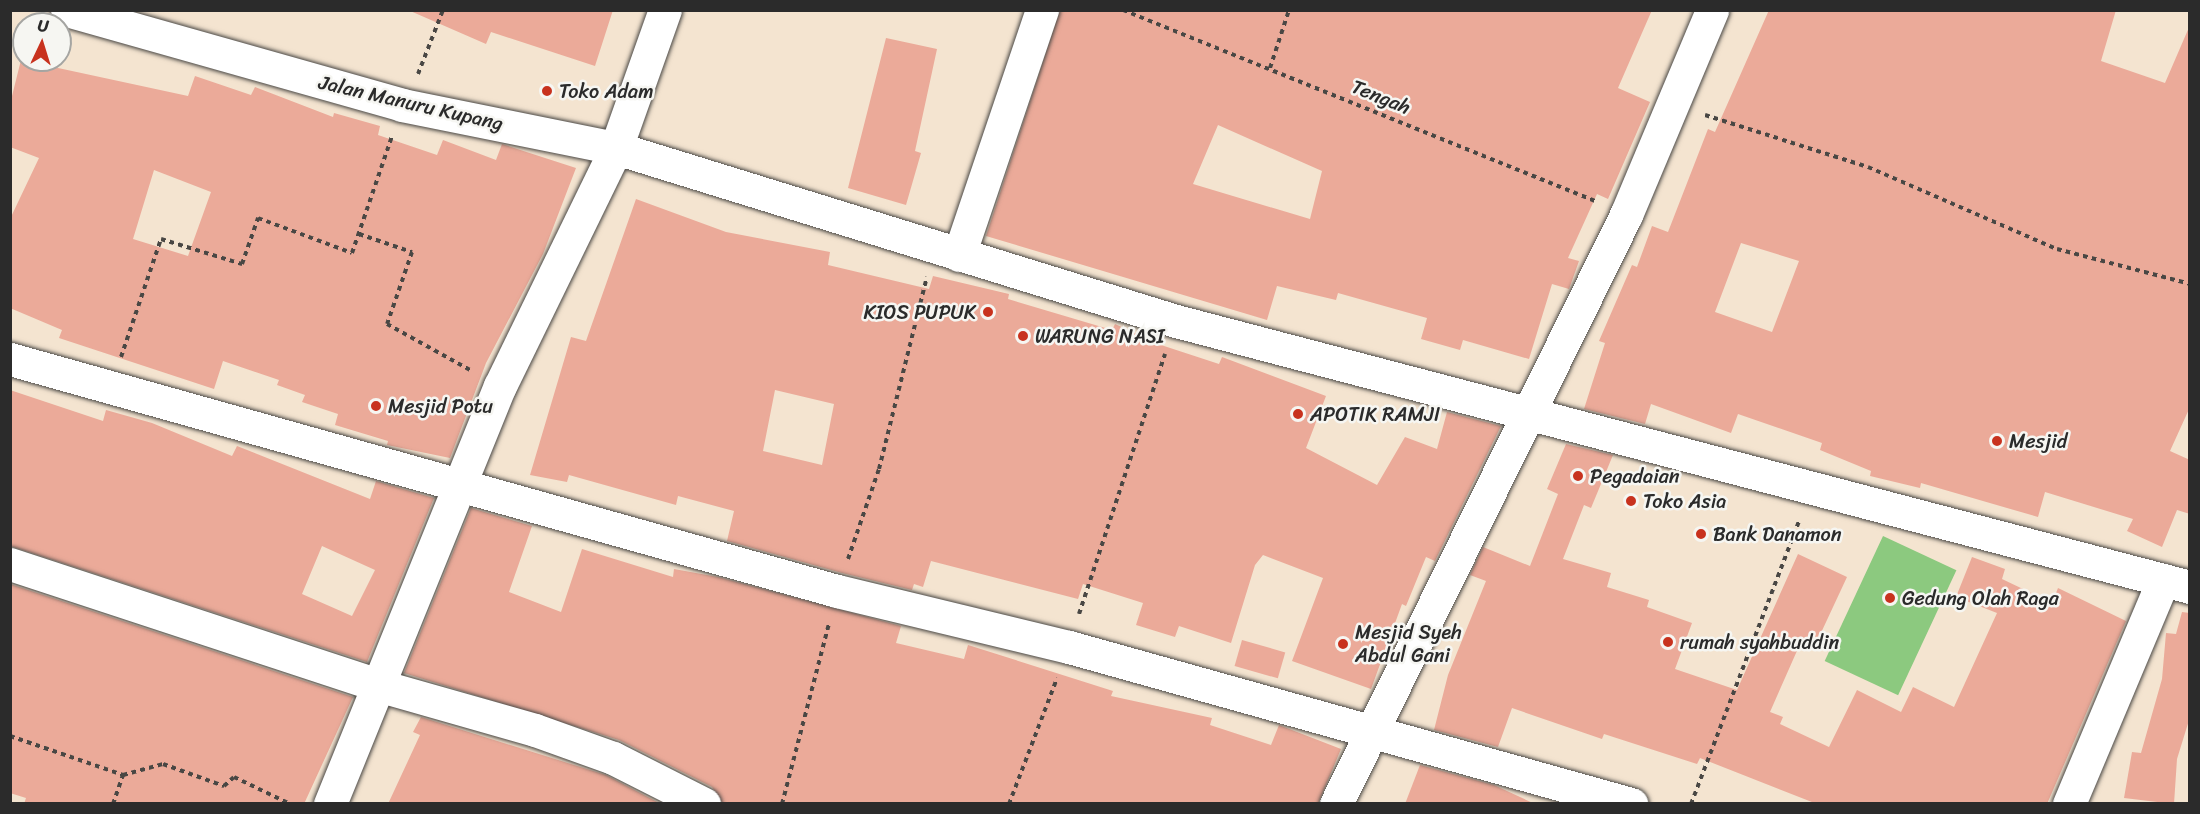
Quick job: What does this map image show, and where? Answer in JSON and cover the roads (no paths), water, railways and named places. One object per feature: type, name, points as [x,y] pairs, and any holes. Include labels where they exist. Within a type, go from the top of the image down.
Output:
[{"type":"street","name":"Jalan Manuru Kupang","points":[[67,10],[402,105],[615,148],[1176,321],[1526,410],[1810,491],[2176,584]]},
{"type":"street","points":[[330,804],[376,685],[462,485],[500,386],[615,148],[665,10]]},
{"type":"street","points":[[947,251],[1042,10]]},
{"type":"street","points":[[1336,804],[1458,564],[1526,410],[1626,215],[1677,104],[1712,10]]},
{"type":"street","points":[[10,359],[110,389],[837,591],[1069,647],[1632,804]]},
{"type":"street","points":[[10,564],[376,685],[572,743],[704,804]]},
{"type":"street","points":[[2069,804],[2176,584]]},
{"type":"place","name":"Toko Adam","points":[[547,91]]},
{"type":"place","name":"KIOS PUPUK","points":[[988,312]]},
{"type":"place","name":"WARUNG NASI","points":[[1023,336]]},
{"type":"place","name":"Mesjid Potu","points":[[376,406]]},
{"type":"place","name":"APOTIK RAMJI","points":[[1298,414]]},
{"type":"place","name":"Mesjid","points":[[1997,441]]},
{"type":"place","name":"Pegadaian","points":[[1578,476]]},
{"type":"place","name":"Toko Asia","points":[[1631,501]]},
{"type":"place","name":"Bank Danamon","points":[[1701,534]]},
{"type":"place","name":"Gedung Olah Raga","points":[[1890,598]]},
{"type":"place","name":"rumah syahbuddin","points":[[1668,642]]},
{"type":"place","name":"Mesjid Syeh Abdul Gani","points":[[1343,644]]}]
